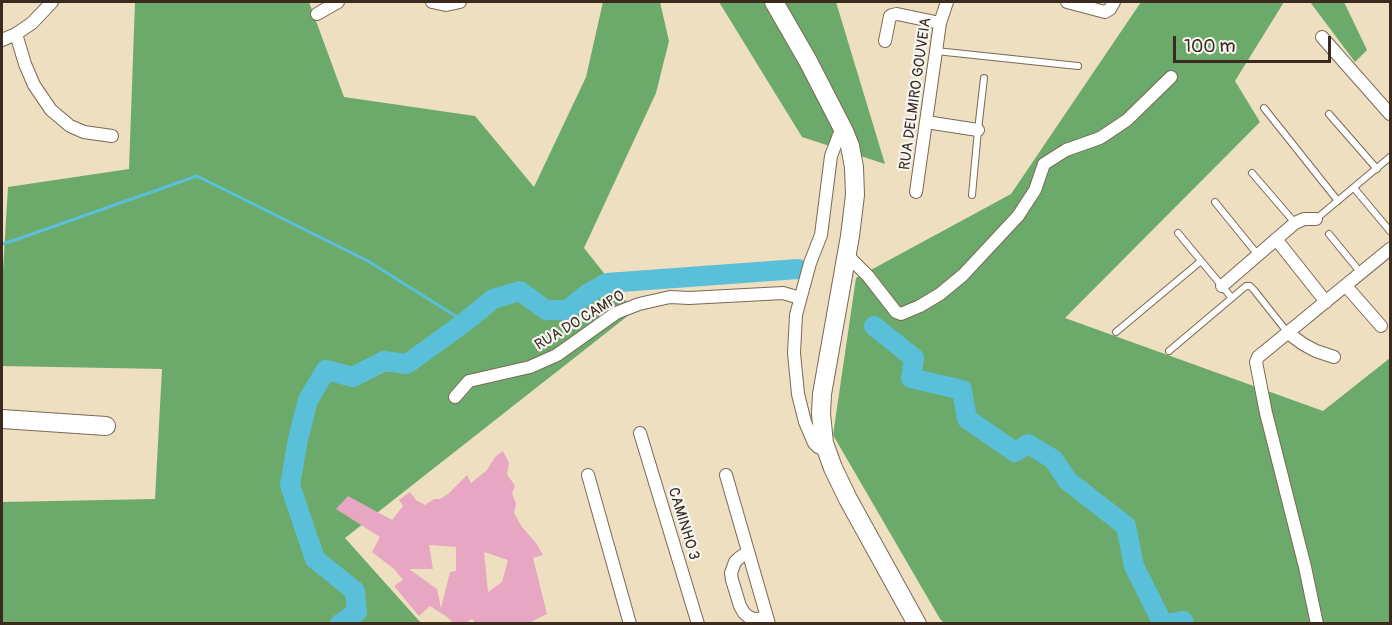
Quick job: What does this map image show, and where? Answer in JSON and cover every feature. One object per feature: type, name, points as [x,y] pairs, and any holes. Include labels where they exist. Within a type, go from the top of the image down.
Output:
[{"type":"main road","points":[[774,2],[844,131],[850,146],[855,179],[854,213],[822,394],[822,432],[833,468],[848,499],[917,624]]},
{"type":"main road","points":[[2,419],[106,426]]},
{"type":"street","points":[[2,40],[32,23],[52,2]]},
{"type":"street","points":[[317,14],[338,2]]},
{"type":"street","points":[[432,2],[446,5],[460,2]]},
{"type":"street","name":"RUA DELMIRO GOUVEIA","points":[[916,192],[940,22],[947,2]]},
{"type":"street","points":[[1067,2],[1105,12],[1114,2]]},
{"type":"street","points":[[885,41],[892,15],[940,22]]},
{"type":"street","points":[[16,34],[29,74],[39,95],[51,110],[70,126],[84,132],[112,136]]},
{"type":"street","points":[[1322,37],[1390,114]]},
{"type":"street","points":[[847,255],[868,276],[896,312],[901,314],[920,306],[940,294],[963,275],[1018,216],[1035,190],[1044,164],[1066,150],[1100,138],[1126,120],[1171,77]]},
{"type":"street","points":[[926,122],[978,130]]},
{"type":"street","points":[[827,450],[814,443],[805,422],[798,394],[794,353],[796,315],[810,263],[821,235],[831,156],[839,135],[844,131]]},
{"type":"street","points":[[1222,286],[1295,223],[1304,219],[1316,219]]},
{"type":"street","points":[[1276,239],[1326,302]]},
{"type":"street","points":[[1317,624],[1266,413],[1256,362],[1258,357],[1346,286],[1359,270],[1390,249]]},
{"type":"street","points":[[1346,286],[1381,326]]},
{"type":"street","name":"RUA DO CAMPO","points":[[455,397],[469,381],[530,367],[557,355],[616,313],[648,301],[670,297],[783,293],[800,298]]},
{"type":"street","points":[[1288,333],[1316,351],[1334,357]]},
{"type":"street","name":"CAMINHO 3","points":[[640,433],[698,624]]},
{"type":"street","points":[[588,475],[630,624]]},
{"type":"street","points":[[726,475],[768,621],[754,619],[744,613],[732,580],[731,573],[735,562],[748,552]]},
{"type":"lane","points":[[936,51],[1078,66]]},
{"type":"lane","points":[[972,195],[984,78]]},
{"type":"lane","points":[[1264,108],[1338,201]]},
{"type":"lane","points":[[1329,114],[1377,169]]},
{"type":"lane","points":[[1316,219],[1390,157]]},
{"type":"lane","points":[[1252,173],[1295,223]]},
{"type":"lane","points":[[1354,188],[1390,231]]},
{"type":"lane","points":[[1215,202],[1258,255]]},
{"type":"lane","points":[[1178,233],[1231,297]]},
{"type":"lane","points":[[1329,234],[1359,270]]},
{"type":"lane","points":[[1116,332],[1201,261]]},
{"type":"lane","points":[[1169,351],[1246,285],[1250,286],[1288,333]]},
{"type":"green space","points":[[135,2],[309,2],[344,97],[475,116],[534,187],[586,77],[603,2],[660,2],[669,41],[656,93],[584,248],[634,311],[345,538],[421,623],[2,623],[2,502],[155,499],[162,369],[2,366],[2,286],[8,187],[129,169]]},
{"type":"green space","points":[[719,2],[836,2],[885,164],[802,137]]},
{"type":"green space","points":[[1141,2],[1284,2],[1235,81],[1260,122],[1065,318],[1323,411],[1390,358],[1390,623],[944,623],[833,435],[856,278],[1011,194]]},
{"type":"green space","points":[[1310,2],[1344,2],[1367,50],[1355,62]]},
{"type":"building","points":[[503,451],[509,463],[507,474],[515,486],[512,493],[516,504],[514,513],[543,555],[533,558],[547,614],[527,624],[476,624],[472,619],[464,624],[454,624],[430,606],[419,616],[394,586],[403,580],[394,569],[372,552],[380,537],[336,509],[348,496],[392,520],[403,506],[399,500],[410,492],[416,500],[425,505],[434,499],[440,499],[467,475],[471,483],[487,470],[495,457]],"holes":[[[429,545],[456,547],[456,571],[450,572],[441,608],[437,589],[409,569],[433,569]],[[484,552],[508,560],[502,582],[488,592]]]},
{"type":"waterway","points":[[2,244],[197,176],[368,261],[465,322]]},
{"type":"waterway","points":[[340,624],[357,612],[355,591],[315,559],[290,485],[308,400],[326,370],[353,377],[384,361],[407,364],[493,299],[520,291],[546,310],[567,310],[587,294],[607,283],[798,269]]},
{"type":"waterway","points":[[874,326],[914,358],[911,378],[962,390],[967,419],[1015,452],[1028,444],[1053,459],[1068,481],[1126,526],[1134,566],[1163,624]]},
{"type":"waterway","points":[[1168,624],[1183,621],[1184,624]]}]
